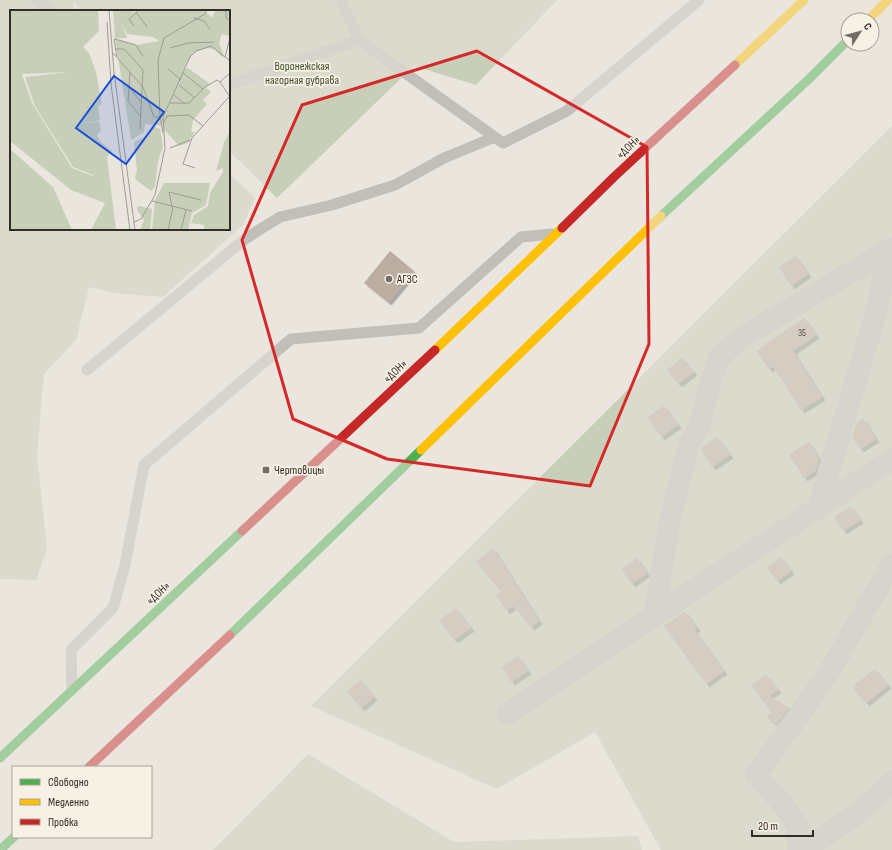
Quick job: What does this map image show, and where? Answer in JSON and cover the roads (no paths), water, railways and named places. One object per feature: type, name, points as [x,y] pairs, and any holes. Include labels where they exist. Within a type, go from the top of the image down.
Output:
[{"type":"highway","name":"«ДОН»","points":[[0,758],[451,335],[615,176],[804,0]]},
{"type":"highway","points":[[876,12],[888,0]]},
{"type":"highway","points":[[90,766],[241,625],[660,216],[809,79],[840,48]]},
{"type":"highway","points":[[0,850],[13,838]]},
{"type":"street","points":[[818,508],[878,306],[890,250]]},
{"type":"street","points":[[654,617],[671,515],[688,447],[700,424],[711,380],[720,356],[742,337],[890,250]]},
{"type":"street","points":[[508,714],[892,459]]},
{"type":"street","points":[[892,564],[826,677],[756,775],[783,804],[798,826],[799,850],[824,837],[872,802],[892,781]]},
{"type":"lane","points":[[37,0],[50,10]]},
{"type":"lane","points":[[341,0],[359,40],[503,143],[567,111],[699,0]]},
{"type":"lane","points":[[230,85],[359,40]]},
{"type":"lane","points":[[87,370],[245,239],[280,217],[332,205],[395,185],[444,158],[495,137]]},
{"type":"lane","points":[[72,690],[71,650],[113,608],[125,565],[144,465],[291,339],[419,328],[521,237],[557,233]]},
{"type":"place","name":"АГЗС","points":[[389,279]]},
{"type":"place","name":"Чертовицы","points":[[266,470]]},
{"type":"park label","name":"Воронежская нагорная дубрава","points":[[302,73]]}]
